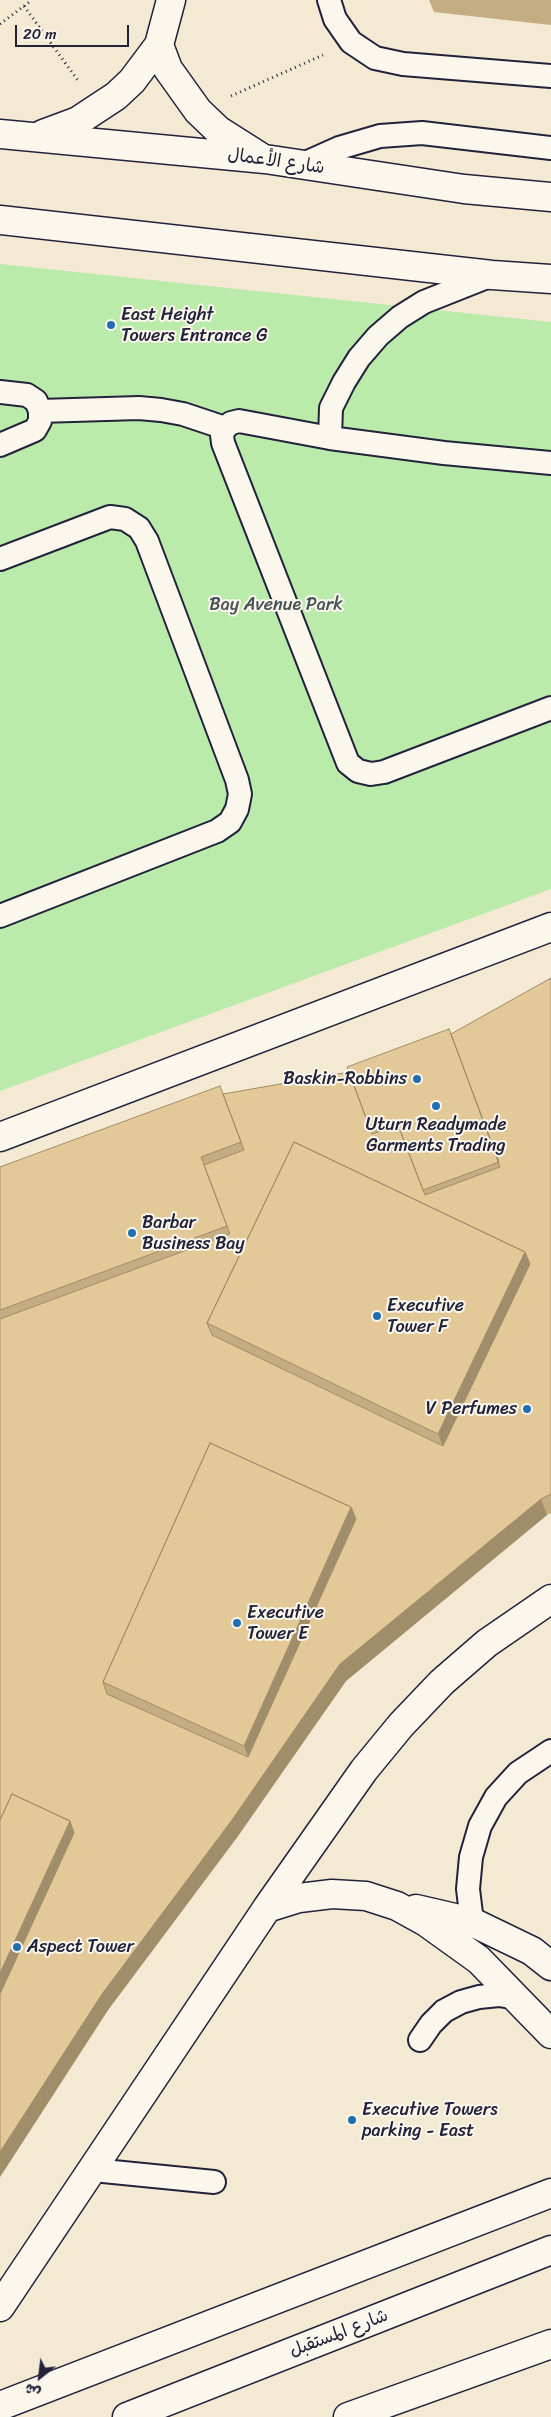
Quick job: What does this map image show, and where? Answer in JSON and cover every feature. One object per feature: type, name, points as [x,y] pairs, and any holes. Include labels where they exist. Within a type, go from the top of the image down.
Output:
[{"type":"street","points":[[33,137],[78,121],[98,109],[132,81],[158,45],[171,0]]},
{"type":"street","points":[[158,45],[168,69],[198,111],[233,141],[266,159]]},
{"type":"street","name":"شارع الأعمال","points":[[0,134],[266,159],[464,189],[551,197]]},
{"type":"street","points":[[0,220],[492,275],[551,279]]},
{"type":"street","points":[[0,1137],[551,927]]},
{"type":"street","points":[[0,2308],[267,1908],[364,1770],[401,1725],[442,1682],[487,1643],[551,1599]]},
{"type":"street","points":[[267,1908],[299,1898],[332,1894],[366,1896],[397,1906],[472,1922],[532,1951],[551,1966]]},
{"type":"street","points":[[397,1906],[453,1940],[479,1960],[551,2034]]},
{"type":"street","points":[[0,2406],[551,2193]]},
{"type":"street","name":"شارع المستقبل","points":[[127,2417],[551,2250]]},
{"type":"street","points":[[348,2417],[551,2344]]},
{"type":"lane","points":[[329,0],[334,19],[351,42],[375,58],[403,64],[551,76]]},
{"type":"lane","points":[[301,165],[339,148],[380,136],[422,132],[551,148]]},
{"type":"lane","points":[[330,438],[331,408],[359,358],[378,336],[400,317],[424,302],[450,290],[492,275]]},
{"type":"lane","points":[[0,392],[27,394],[36,401],[40,410],[40,421],[35,430],[0,446]]},
{"type":"lane","points":[[40,410],[147,408],[182,414],[224,428]]},
{"type":"lane","points":[[551,463],[444,453],[330,438],[239,421],[231,422],[224,428],[222,435],[223,443],[348,763],[358,771],[371,774],[384,772],[551,708]]},
{"type":"lane","points":[[0,558],[110,517],[125,519],[139,528],[151,550],[237,780],[240,794],[237,809],[230,822],[217,831],[0,916]]},
{"type":"lane","points":[[472,1922],[468,1889],[471,1857],[480,1826],[496,1797],[518,1773],[551,1751]]},
{"type":"lane","points":[[420,2040],[431,2024],[444,2011],[461,2002],[479,1997],[498,1995],[517,1998]]},
{"type":"lane","points":[[93,2170],[214,2182]]},
{"type":"path","points":[[0,24],[32,0]]},
{"type":"green space","name":"Bay Avenue Park","points":[[0,264],[551,322],[551,889],[0,1091]]},
{"type":"building","points":[[551,978],[551,1494],[541,1499],[340,1664],[232,1820],[102,1994],[0,2152],[0,1994],[74,1833],[70,1821],[12,1794],[0,1820],[0,1319],[230,1234],[204,1165],[244,1150],[223,1094],[349,1072],[372,1134],[398,1125],[425,1195],[500,1167],[451,1034]],"holes":[[[294,1142],[525,1252],[530,1264],[443,1446],[212,1335],[207,1323]],[[210,1443],[351,1507],[356,1519],[248,1757],[107,1694],[103,1682]]]},
{"type":"building","points":[[449,1029],[499,1162],[423,1190],[396,1120],[370,1129],[347,1067]]},
{"type":"building","points":[[220,1086],[241,1142],[201,1157],[227,1226],[0,1310],[0,1167]]},
{"type":"building","name":"Executive Tower F","points":[[294,1142],[525,1252],[438,1434],[207,1323]]},
{"type":"building","name":"Executive Tower E","points":[[210,1443],[351,1507],[244,1746],[103,1682]]},
{"type":"building","points":[[12,1794],[70,1821],[0,1973],[0,1820]]},
{"type":"place","name":"East Height Towers Entrance G","points":[[111,325]]},
{"type":"place","name":"Baskin-Robbins","points":[[417,1079]]},
{"type":"place","name":"Uturn Readymade Garments Trading","points":[[436,1106]]},
{"type":"place","name":"Barbar Business Bay","points":[[132,1233]]},
{"type":"place","name":"Executive Tower F","points":[[377,1316]]},
{"type":"place","name":"V Perfumes","points":[[527,1409]]},
{"type":"place","name":"Executive Tower E","points":[[237,1623]]},
{"type":"place","name":"Aspect Tower","points":[[17,1947]]},
{"type":"place","name":"Executive Towers parking - East","points":[[352,2120]]}]
